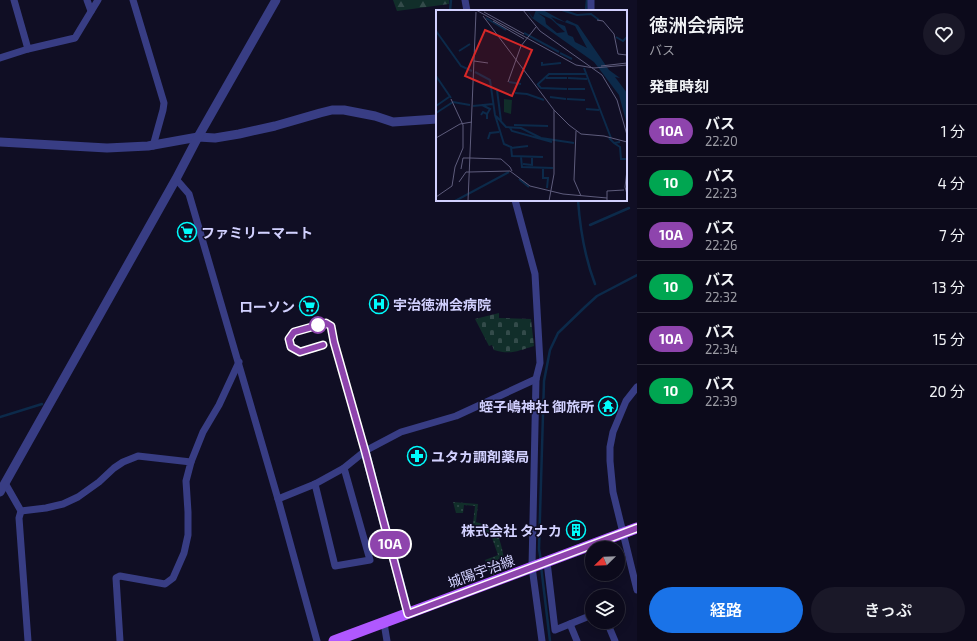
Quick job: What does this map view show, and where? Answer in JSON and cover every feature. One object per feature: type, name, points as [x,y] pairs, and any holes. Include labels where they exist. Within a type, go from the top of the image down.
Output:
[{"type":"main road","name":"城陽宇治線","points":[[334,641],[637,528]]},
{"type":"street","points":[[14,0],[28,49]]},
{"type":"street","points":[[87,0],[91,12]]},
{"type":"street","points":[[0,58],[28,49],[75,38],[98,0]]},
{"type":"street","points":[[133,0],[164,103],[153,146]]},
{"type":"street","points":[[0,492],[276,0]]},
{"type":"street","points":[[465,0],[467,10]]},
{"type":"street","points":[[0,142],[107,148],[153,146],[198,137],[215,138],[239,134],[275,126],[332,110],[344,110],[375,116],[393,122],[436,119]]},
{"type":"street","points":[[176,179],[189,194],[239,362],[317,641]]},
{"type":"street","points":[[515,201],[535,274],[540,363],[536,379],[542,641]]},
{"type":"street","points":[[120,641],[116,578],[120,576],[165,584],[173,578],[184,553],[188,536],[186,481],[191,462],[203,432],[219,405],[239,362]]},
{"type":"street","points":[[278,499],[315,484],[344,468],[365,451],[401,432],[456,416],[536,379]]},
{"type":"street","points":[[637,387],[623,407],[613,432],[610,446],[613,492],[637,590]]},
{"type":"street","points":[[365,451],[408,614]]},
{"type":"street","points":[[21,512],[63,504],[78,497],[99,482],[114,468],[123,462],[138,456],[191,462]]},
{"type":"street","points":[[315,484],[335,566],[370,560],[344,468]]},
{"type":"street","points":[[5,483],[21,512],[19,518],[28,641]]},
{"type":"street","points":[[540,564],[554,630],[585,618]]},
{"type":"street","points":[[384,622],[388,641]]},
{"type":"street","points":[[570,624],[577,641]]},
{"type":"street","points":[[610,629],[615,641]]},
{"type":"green space","points":[[393,0],[449,0],[449,4],[397,11]]},
{"type":"green space","points":[[499,313],[499,318],[531,319],[534,346],[519,351],[505,352],[494,350],[492,345],[489,346],[475,319]]},
{"type":"green space","points":[[453,502],[478,504],[476,522],[492,528],[498,536],[504,560],[498,559],[495,574],[491,576],[485,560],[498,555],[491,535],[473,524],[475,506],[464,505],[463,513],[456,513]]},
{"type":"waterway","points":[[450,10],[451,0]]},
{"type":"waterway","points":[[586,10],[587,0]]},
{"type":"waterway","points":[[578,201],[580,221],[588,264],[595,284]]},
{"type":"waterway","points":[[590,225],[629,208]]},
{"type":"waterway","points":[[541,561],[539,549],[544,381],[550,350],[558,333],[597,296],[637,275]]},
{"type":"waterway","points":[[0,417],[42,404]]},
{"type":"waterway","points":[[541,566],[550,641]]},
{"type":"bus line","name":"10A","points":[[323,345],[300,352],[291,347],[289,339],[294,332],[326,323],[331,326],[334,342],[365,451],[408,614],[637,528]]},
{"type":"place","name":"ファミリーマート","points":[[187,232]]},
{"type":"place","name":"宇治徳洲会病院","points":[[379,304]]},
{"type":"place","name":"ローソン","points":[[309,306]]},
{"type":"place","name":"蛭子嶋神社 御旅所","points":[[608,406]]},
{"type":"place","name":"ユタカ調剤薬局","points":[[417,456]]},
{"type":"place","name":"株式会社 タナカ","points":[[576,530]]}]
